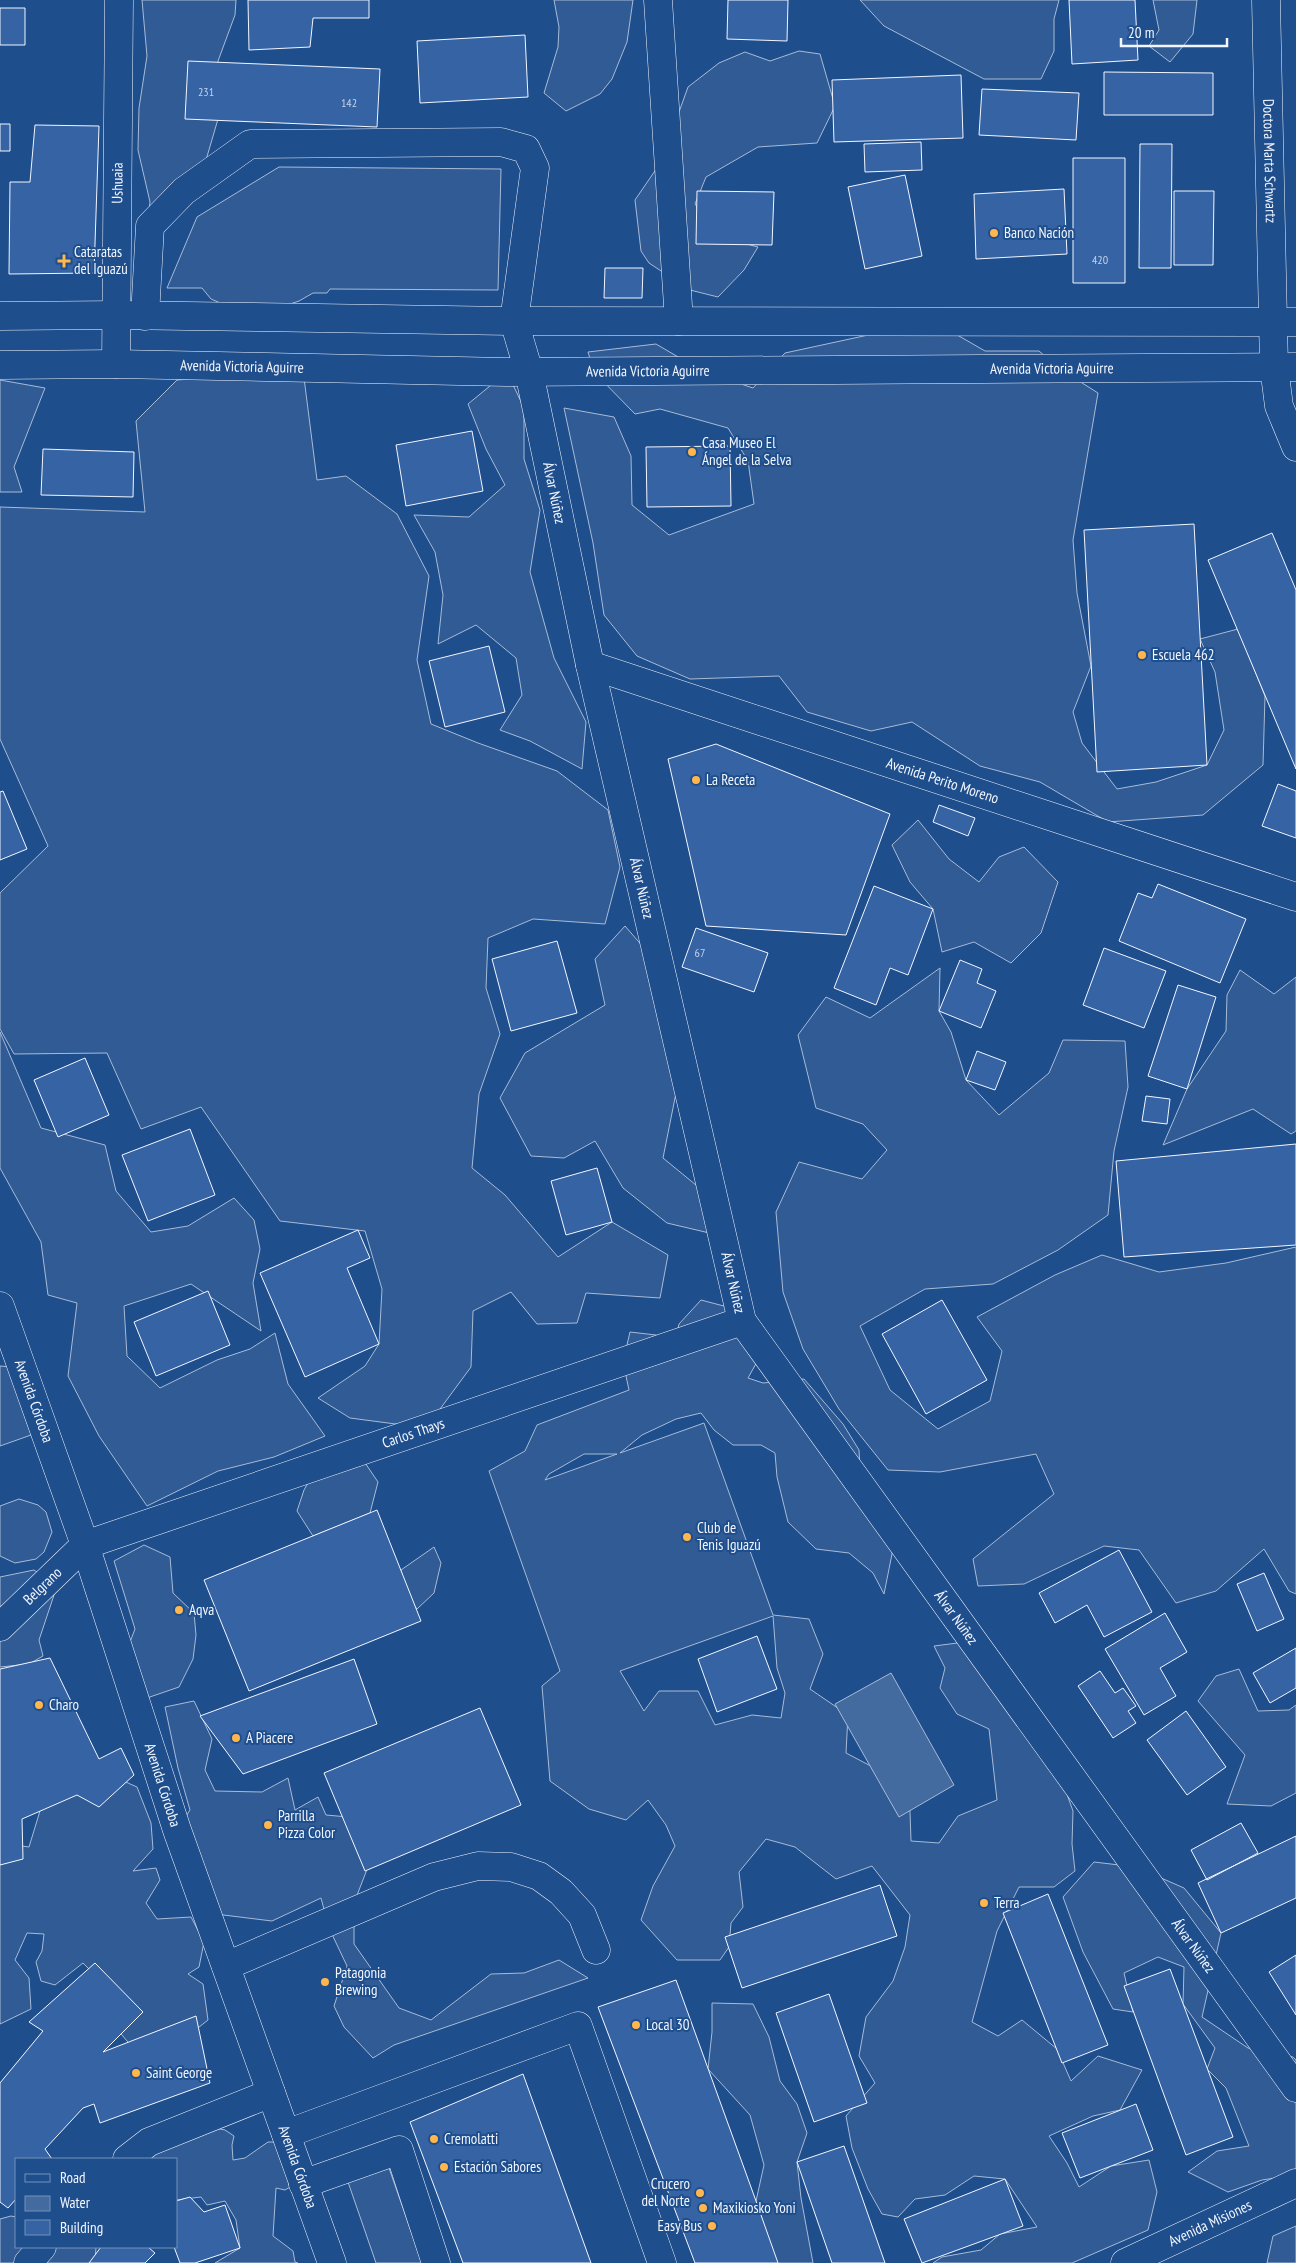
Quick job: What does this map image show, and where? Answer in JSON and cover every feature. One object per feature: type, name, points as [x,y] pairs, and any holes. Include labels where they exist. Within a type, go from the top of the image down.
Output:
[{"type":"main road","name":"Ushuaia","points":[[116,364],[119,0]]},
{"type":"main road","points":[[658,0],[680,321]]},
{"type":"main road","name":"Doctora Marta Schwartz","points":[[1266,0],[1285,321],[1285,367],[1279,406],[1296,447]]},
{"type":"main road","points":[[145,316],[150,226],[184,191],[250,144],[501,142],[526,149],[536,168],[514,321]]},
{"type":"main road","points":[[0,316],[117,315],[514,321],[1285,321]]},
{"type":"main road","name":"Álvar Núñez","points":[[514,321],[529,372],[590,665],[742,1321],[1296,2088]]},
{"type":"main road","name":"Avenida Victoria Aguirre","points":[[0,365],[116,364],[303,370],[529,372],[1285,367]]},
{"type":"main road","name":"Avenida Perito Moreno","points":[[590,665],[1296,897]]},
{"type":"main road","name":"Avenida Córdoba","points":[[0,1306],[85,1545],[177,1830],[332,2263]]},
{"type":"main road","name":"Carlos Thays","points":[[85,1545],[742,1321]]},
{"type":"main road","name":"Belgrano","points":[[0,1627],[85,1545]]},
{"type":"main road","points":[[226,1966],[434,1877],[478,1866],[511,1867],[539,1876],[561,1892],[582,1915],[596,1950]]},
{"type":"main road","points":[[286,2134],[578,2026],[662,2263]]},
{"type":"main road","points":[[128,2158],[149,2142],[272,2094]]},
{"type":"main road","points":[[303,2184],[399,2150],[436,2263]]},
{"type":"main road","name":"Avenida Misiones","points":[[1125,2263],[1296,2183]]},
{"type":"main road","points":[[28,2263],[41,2248]]},
{"type":"shaded area","points":[[142,0],[236,0],[235,15],[218,61],[223,102],[206,160],[148,218],[150,202],[138,150],[139,108],[147,56]]},
{"type":"shaded area","points":[[554,0],[633,0],[627,42],[612,79],[600,94],[566,111],[544,93],[558,47],[559,27]]},
{"type":"shaded area","points":[[860,0],[1059,0],[1054,19],[1054,51],[1041,79],[984,79],[884,26]]},
{"type":"shaded area","points":[[1153,0],[1197,0],[1193,34],[1170,62],[1149,46],[1159,30]]},
{"type":"shaded area","points":[[799,51],[820,54],[835,106],[817,143],[758,147],[706,177],[695,204],[716,236],[758,247],[744,270],[718,297],[690,290],[649,263],[641,251],[635,200],[661,162],[688,87],[719,63],[745,52],[770,61]]},
{"type":"shaded area","points":[[279,167],[501,169],[498,290],[330,289],[327,293],[313,293],[299,301],[269,311],[239,311],[211,299],[202,288],[167,288],[197,217]]},
{"type":"shaded area","points":[[933,321],[985,351],[1039,351],[1060,369],[1098,393],[1073,540],[1077,593],[1091,666],[1073,712],[1082,743],[1117,789],[1156,782],[1207,765],[1224,730],[1215,672],[1200,639],[1238,629],[1265,696],[1263,765],[1203,815],[1108,822],[1040,782],[980,766],[912,722],[871,731],[807,712],[779,676],[690,679],[637,656],[604,615],[593,543],[564,408],[614,417],[631,456],[632,505],[669,535],[754,504],[748,461],[728,428],[660,409],[635,414],[594,372],[588,352],[656,344],[702,371],[753,388],[785,353]]},
{"type":"shaded area","points":[[303,370],[317,480],[346,476],[397,514],[429,576],[417,660],[431,724],[557,771],[608,810],[620,867],[605,924],[533,919],[488,938],[486,988],[500,1034],[479,1094],[472,1168],[505,1195],[558,1257],[612,1222],[668,1255],[660,1298],[586,1293],[577,1323],[537,1324],[511,1292],[473,1311],[471,1367],[426,1428],[350,1418],[318,1398],[365,1366],[379,1344],[382,1289],[365,1231],[280,1221],[201,1107],[141,1129],[107,1053],[14,1054],[0,1029],[0,893],[48,846],[0,739],[0,507],[145,512],[136,421],[177,380]]},
{"type":"shaded area","points":[[507,372],[524,408],[524,459],[540,510],[530,572],[554,658],[586,722],[582,769],[530,741],[500,730],[522,695],[516,658],[476,625],[438,644],[443,595],[435,552],[414,515],[469,517],[505,485],[486,449],[468,404]]},
{"type":"shaded area","points":[[0,380],[45,388],[14,467],[22,492],[0,492]]},
{"type":"shaded area","points":[[918,820],[949,859],[979,882],[999,857],[1024,847],[1058,882],[1041,933],[1011,963],[974,942],[942,952],[933,909],[910,882],[892,845]]},
{"type":"shaded area","points":[[625,926],[658,964],[682,1063],[663,1158],[713,1199],[722,1236],[667,1223],[623,1188],[595,1141],[564,1158],[531,1156],[500,1098],[525,1053],[605,1005],[595,959]]},
{"type":"shaded area","points":[[940,968],[939,1011],[951,1032],[966,1080],[999,1115],[1049,1073],[1063,1040],[1125,1041],[1128,1087],[1114,1151],[1108,1215],[1058,1250],[993,1284],[925,1289],[860,1326],[890,1390],[938,1429],[990,1401],[1002,1351],[977,1317],[1055,1275],[1102,1255],[1159,1272],[1226,1263],[1296,1247],[1296,1594],[1289,1591],[1264,1549],[1216,1591],[1176,1603],[1139,1550],[1104,1546],[1024,1584],[978,1586],[973,1559],[1054,1494],[1036,1454],[940,1472],[888,1470],[839,1409],[803,1349],[783,1292],[776,1212],[799,1162],[862,1179],[887,1150],[863,1124],[816,1108],[798,1035],[826,997],[870,1018]]},
{"type":"shaded area","points":[[1240,970],[1274,994],[1296,977],[1296,1131],[1291,1134],[1253,1109],[1163,1145],[1187,1089],[1226,1031],[1227,995]]},
{"type":"shaded area","points":[[0,1032],[41,1128],[105,1145],[116,1191],[151,1232],[188,1226],[234,1198],[254,1220],[260,1249],[253,1283],[261,1331],[191,1284],[124,1306],[127,1356],[160,1388],[217,1360],[250,1349],[275,1333],[288,1384],[325,1436],[274,1457],[218,1471],[147,1506],[99,1436],[68,1376],[77,1303],[48,1295],[41,1242],[0,1168]]},
{"type":"shaded area","points":[[701,1300],[739,1310],[763,1351],[748,1378],[763,1383],[804,1379],[843,1424],[859,1450],[861,1487],[893,1549],[884,1594],[873,1573],[849,1553],[816,1549],[788,1522],[777,1477],[775,1453],[761,1445],[733,1445],[714,1430],[701,1413],[676,1419],[642,1435],[620,1453],[704,1423],[773,1615],[809,1619],[823,1654],[810,1689],[848,1715],[846,1753],[884,1773],[909,1783],[911,1841],[939,1843],[958,1816],[997,1800],[989,1729],[957,1714],[940,1688],[945,1668],[934,1646],[981,1640],[1059,1772],[1073,1811],[1072,1844],[1075,1871],[1054,1887],[1019,1887],[997,1931],[972,2022],[998,2036],[1022,2020],[1057,2049],[1071,2081],[1098,2056],[1142,2070],[1120,2110],[1093,2116],[1049,2136],[1067,2163],[1079,2187],[1111,2166],[1149,2160],[1157,2192],[1148,2230],[1072,2263],[933,2263],[942,2257],[981,2250],[1000,2234],[1037,2227],[1005,2179],[974,2176],[945,2195],[915,2199],[898,2217],[882,2214],[868,2189],[852,2148],[846,2116],[875,2083],[859,2056],[866,2017],[893,1981],[905,1947],[910,1915],[872,1866],[836,1879],[795,1847],[766,1839],[739,1872],[743,1907],[731,1923],[729,1947],[720,1960],[677,1960],[641,1920],[653,1886],[675,1846],[666,1825],[648,1800],[626,1820],[589,1809],[550,1781],[542,1686],[560,1671],[489,1471],[525,1451],[537,1425],[629,1390],[623,1362],[630,1332],[656,1335],[674,1344],[679,1324]],"holes":[[[584,1454],[617,1454],[545,1480],[549,1474]],[[773,1616],[777,1668],[785,1693],[781,1718],[752,1715],[715,1725],[698,1691],[659,1691],[644,1711],[620,1671]]]},
{"type":"shaded area","points":[[0,1366],[25,1368],[48,1429],[0,1446]]},
{"type":"shaded area","points":[[326,1451],[357,1451],[378,1482],[370,1513],[313,1536],[297,1511],[304,1490]]},
{"type":"shaded area","points":[[19,1499],[38,1505],[46,1512],[52,1532],[44,1552],[36,1559],[15,1563],[0,1556],[0,1506]]},
{"type":"shaded area","points":[[144,1545],[170,1557],[173,1593],[194,1613],[196,1635],[193,1659],[179,1687],[144,1699],[125,1655],[135,1629],[114,1561]]},
{"type":"shaded area","points":[[434,1547],[441,1563],[434,1593],[417,1609],[408,1598],[401,1570]]},
{"type":"shaded area","points":[[34,1570],[57,1586],[39,1640],[43,1656],[29,1664],[0,1667],[0,1577]]},
{"type":"shaded area","points":[[1239,1669],[1258,1711],[1289,1710],[1296,1705],[1296,1793],[1271,1806],[1227,1804],[1245,1755],[1198,1701],[1216,1676]]},
{"type":"shaded area","points":[[194,1701],[212,1739],[205,1770],[215,1791],[262,1792],[288,1778],[295,1810],[318,1797],[326,1815],[370,1819],[371,1859],[354,1903],[354,1944],[399,2008],[431,2020],[491,1974],[524,1973],[559,1960],[588,1978],[394,2045],[373,2058],[344,2027],[334,2006],[347,1966],[329,1928],[321,1898],[272,1921],[207,1913],[177,1830],[190,1810],[178,1768],[165,1707]]},
{"type":"shaded area","points":[[119,1779],[137,1787],[151,1823],[153,1849],[133,1871],[156,1868],[160,1880],[146,1903],[157,1919],[191,1917],[204,1942],[199,1967],[188,1974],[203,1984],[208,2020],[189,2035],[139,2055],[116,2028],[93,1973],[83,1963],[55,1985],[41,1981],[36,1962],[42,1951],[44,1934],[27,1933],[15,1960],[29,1978],[31,2009],[0,2024],[0,1851],[8,1844],[29,1847],[43,1801]]},
{"type":"shaded area","points":[[1094,1862],[1136,1867],[1184,1888],[1221,1933],[1202,2017],[1248,2048],[1293,2057],[1296,2060],[1296,2175],[1262,2180],[1228,2192],[1188,2172],[1217,2151],[1249,2146],[1226,2088],[1207,2069],[1215,2048],[1183,2004],[1184,1967],[1158,1957],[1124,1973],[1133,2012],[1113,2009],[1083,1952],[1063,1897]]},
{"type":"shaded area","points":[[712,2003],[753,2004],[769,2037],[780,2081],[797,2104],[807,2133],[797,2162],[801,2198],[813,2263],[772,2263],[756,2201],[764,2165],[750,2115],[708,2069],[712,2032]]},
{"type":"shaded area","points":[[215,2128],[225,2130],[234,2136],[232,2145],[233,2160],[245,2158],[268,2142],[281,2142],[297,2183],[285,2190],[276,2188],[273,2236],[293,2251],[295,2262],[298,2263],[215,2263],[240,2248],[236,2220],[225,2201],[207,2205],[201,2197],[178,2200],[178,2158],[153,2158],[152,2154]]},
{"type":"shaded area","points":[[389,2168],[422,2263],[376,2263],[348,2182]]},
{"type":"shaded area","points":[[15,2217],[15,2248],[96,2248],[95,2263],[0,2263],[0,2219]]},
{"type":"shaded area","points":[[1296,2226],[1296,2263],[1267,2263],[1273,2236]]},
{"type":"water","points":[[891,1673],[954,1785],[899,1817],[835,1704]]},
{"type":"building","points":[[248,0],[369,0],[369,18],[313,18],[310,47],[249,50]]},
{"type":"building","points":[[728,0],[788,0],[787,41],[727,39]]},
{"type":"building","points":[[1069,0],[1135,0],[1138,60],[1072,64]]},
{"type":"building","points":[[0,8],[25,8],[25,45],[0,45]]},
{"type":"building","points":[[525,35],[528,97],[420,103],[417,41]]},
{"type":"building","points":[[188,61],[380,69],[377,127],[185,119]]},
{"type":"building","points":[[1104,72],[1213,73],[1213,115],[1104,115]]},
{"type":"building","points":[[961,75],[963,138],[834,142],[832,80]]},
{"type":"building","points":[[982,89],[1079,93],[1076,140],[979,135]]},
{"type":"building","points":[[0,124],[10,124],[10,151],[0,151]]},
{"type":"building","points":[[35,125],[99,126],[94,273],[9,274],[10,182],[30,182]]},
{"type":"building","points":[[921,142],[922,170],[865,172],[864,144]]},
{"type":"building","points":[[1140,144],[1172,144],[1171,268],[1139,268]]},
{"type":"building","points":[[1073,158],[1125,158],[1125,283],[1073,283]]},
{"type":"building","points":[[905,175],[922,256],[865,269],[848,187]]},
{"type":"building","points":[[1064,189],[1067,254],[976,259],[974,194]]},
{"type":"building","points":[[697,191],[774,192],[772,245],[696,244]]},
{"type":"building","points":[[1174,191],[1214,191],[1213,265],[1174,265]]},
{"type":"building","points":[[605,268],[643,268],[642,298],[604,298]]},
{"type":"building","points":[[472,431],[483,491],[406,506],[396,445]]},
{"type":"building","points":[[730,446],[731,506],[647,507],[646,447]]},
{"type":"building","points":[[43,449],[134,452],[133,497],[41,495]]},
{"type":"building","points":[[1194,524],[1207,765],[1097,772],[1084,530]]},
{"type":"building","points":[[1272,533],[1296,590],[1296,769],[1208,560]]},
{"type":"building","points":[[489,646],[505,712],[445,727],[429,661]]},
{"type":"building","points":[[716,744],[890,814],[846,935],[706,926],[668,759]]},
{"type":"building","points":[[1278,784],[1296,791],[1296,838],[1262,826]]},
{"type":"building","points":[[3,791],[27,849],[0,860],[0,792]]},
{"type":"building","points":[[939,805],[975,818],[968,836],[933,822]]},
{"type":"building","points":[[1158,884],[1246,919],[1220,983],[1119,941],[1138,893],[1152,898]]},
{"type":"building","points":[[874,886],[933,909],[908,975],[890,968],[876,1005],[834,988]]},
{"type":"building","points":[[696,928],[768,953],[754,992],[682,967]]},
{"type":"building","points":[[557,941],[577,1013],[511,1031],[492,959]]},
{"type":"building","points":[[1104,948],[1166,971],[1144,1028],[1083,1005]]},
{"type":"building","points":[[960,960],[982,969],[977,983],[996,991],[981,1028],[939,1011]]},
{"type":"building","points":[[1178,985],[1216,997],[1187,1089],[1148,1076]]},
{"type":"building","points":[[977,1051],[1006,1062],[995,1090],[966,1080]]},
{"type":"building","points":[[85,1058],[109,1115],[58,1137],[34,1080]]},
{"type":"building","points":[[1146,1096],[1170,1099],[1167,1124],[1142,1121]]},
{"type":"building","points":[[190,1129],[215,1195],[148,1221],[122,1155]]},
{"type":"building","points":[[1296,1144],[1296,1245],[1124,1257],[1116,1161]]},
{"type":"building","points":[[597,1168],[612,1222],[566,1235],[551,1181]]},
{"type":"building","points":[[358,1230],[370,1258],[347,1268],[379,1344],[305,1377],[260,1273]]},
{"type":"building","points":[[208,1291],[230,1345],[156,1376],[134,1322]]},
{"type":"building","points":[[942,1300],[987,1380],[926,1414],[882,1334]]},
{"type":"building","points":[[377,1510],[421,1621],[249,1691],[204,1580]]},
{"type":"building","points":[[1119,1550],[1152,1612],[1104,1637],[1087,1605],[1055,1623],[1039,1593]]},
{"type":"building","points":[[1264,1573],[1284,1619],[1257,1631],[1237,1584]]},
{"type":"building","points":[[1165,1613],[1187,1652],[1160,1668],[1176,1696],[1144,1715],[1105,1649]]},
{"type":"building","points":[[757,1636],[777,1689],[717,1712],[698,1659]]},
{"type":"building","points":[[1296,1648],[1296,1688],[1270,1703],[1253,1673]]},
{"type":"building","points":[[50,1658],[99,1759],[121,1748],[134,1775],[99,1807],[77,1795],[22,1819],[23,1859],[0,1865],[0,1669]]},
{"type":"building","points":[[354,1659],[377,1724],[243,1774],[200,1716]]},
{"type":"building","points":[[1100,1671],[1115,1693],[1123,1688],[1136,1706],[1128,1711],[1136,1723],[1113,1738],[1078,1686]]},
{"type":"building","points":[[480,1708],[521,1805],[365,1871],[324,1773]]},
{"type":"building","points":[[1186,1711],[1226,1767],[1187,1795],[1147,1740]]},
{"type":"building","points":[[1241,1823],[1258,1853],[1207,1880],[1191,1850]]},
{"type":"building","points":[[1296,1836],[1296,1898],[1221,1933],[1198,1883]]},
{"type":"building","points":[[880,1885],[897,1936],[742,1988],[725,1937]]},
{"type":"building","points":[[1048,1894],[1108,2045],[1062,2063],[1003,1913]]},
{"type":"building","points":[[1296,1955],[1296,2015],[1269,1972]]},
{"type":"building","points":[[95,1963],[143,2012],[103,2052],[196,2016],[210,2083],[100,2123],[94,2104],[83,2108],[45,2149],[51,2158],[15,2158],[15,2200],[8,2208],[0,2202],[0,2083],[43,2031],[29,2022]]},
{"type":"building","points":[[1170,1969],[1233,2137],[1186,2155],[1124,1986]]},
{"type":"building","points":[[676,1980],[778,2263],[695,2263],[598,2007]]},
{"type":"building","points":[[829,1994],[867,2103],[814,2122],[776,2013]]},
{"type":"building","points":[[523,2074],[591,2263],[463,2263],[410,2122]]},
{"type":"building","points":[[1136,2104],[1153,2150],[1080,2178],[1062,2133]]},
{"type":"building","points":[[844,2146],[885,2263],[832,2263],[797,2162]]},
{"type":"building","points":[[1005,2179],[1023,2226],[922,2263],[904,2219]]},
{"type":"building","points":[[190,2197],[204,2212],[225,2205],[240,2248],[195,2263],[180,2263],[174,2248],[178,2248],[178,2200]]},
{"type":"building","points":[[100,2248],[149,2248],[155,2253],[145,2263],[89,2263]]},
{"type":"place","name":"Banco Nación","points":[[994,233]]},
{"type":"place","name":"Cataratas del Iguazú","points":[[64,261]]},
{"type":"place","name":"Casa Museo El Ángel de la Selva","points":[[692,452]]},
{"type":"place","name":"Escuela 462","points":[[1142,655]]},
{"type":"place","name":"La Receta","points":[[696,780]]},
{"type":"place","name":"Club de Tenis Iguazú","points":[[687,1537]]},
{"type":"place","name":"Aqva","points":[[179,1610]]},
{"type":"place","name":"Charo","points":[[39,1705]]},
{"type":"place","name":"A Piacere","points":[[236,1738]]},
{"type":"place","name":"Parrilla Pizza Color","points":[[268,1825]]},
{"type":"place","name":"Terra","points":[[984,1903]]},
{"type":"place","name":"Patagonia Brewing","points":[[325,1982]]},
{"type":"place","name":"Local 30","points":[[636,2025]]},
{"type":"place","name":"Saint George","points":[[136,2073]]},
{"type":"place","name":"Cremolatti","points":[[434,2139]]},
{"type":"place","name":"Estación Sabores","points":[[444,2167]]},
{"type":"place","name":"Crucero del Norte","points":[[700,2193]]},
{"type":"place","name":"Maxikiosko Yoni","points":[[703,2208]]},
{"type":"place","name":"Easy Bus","points":[[712,2226]]}]
